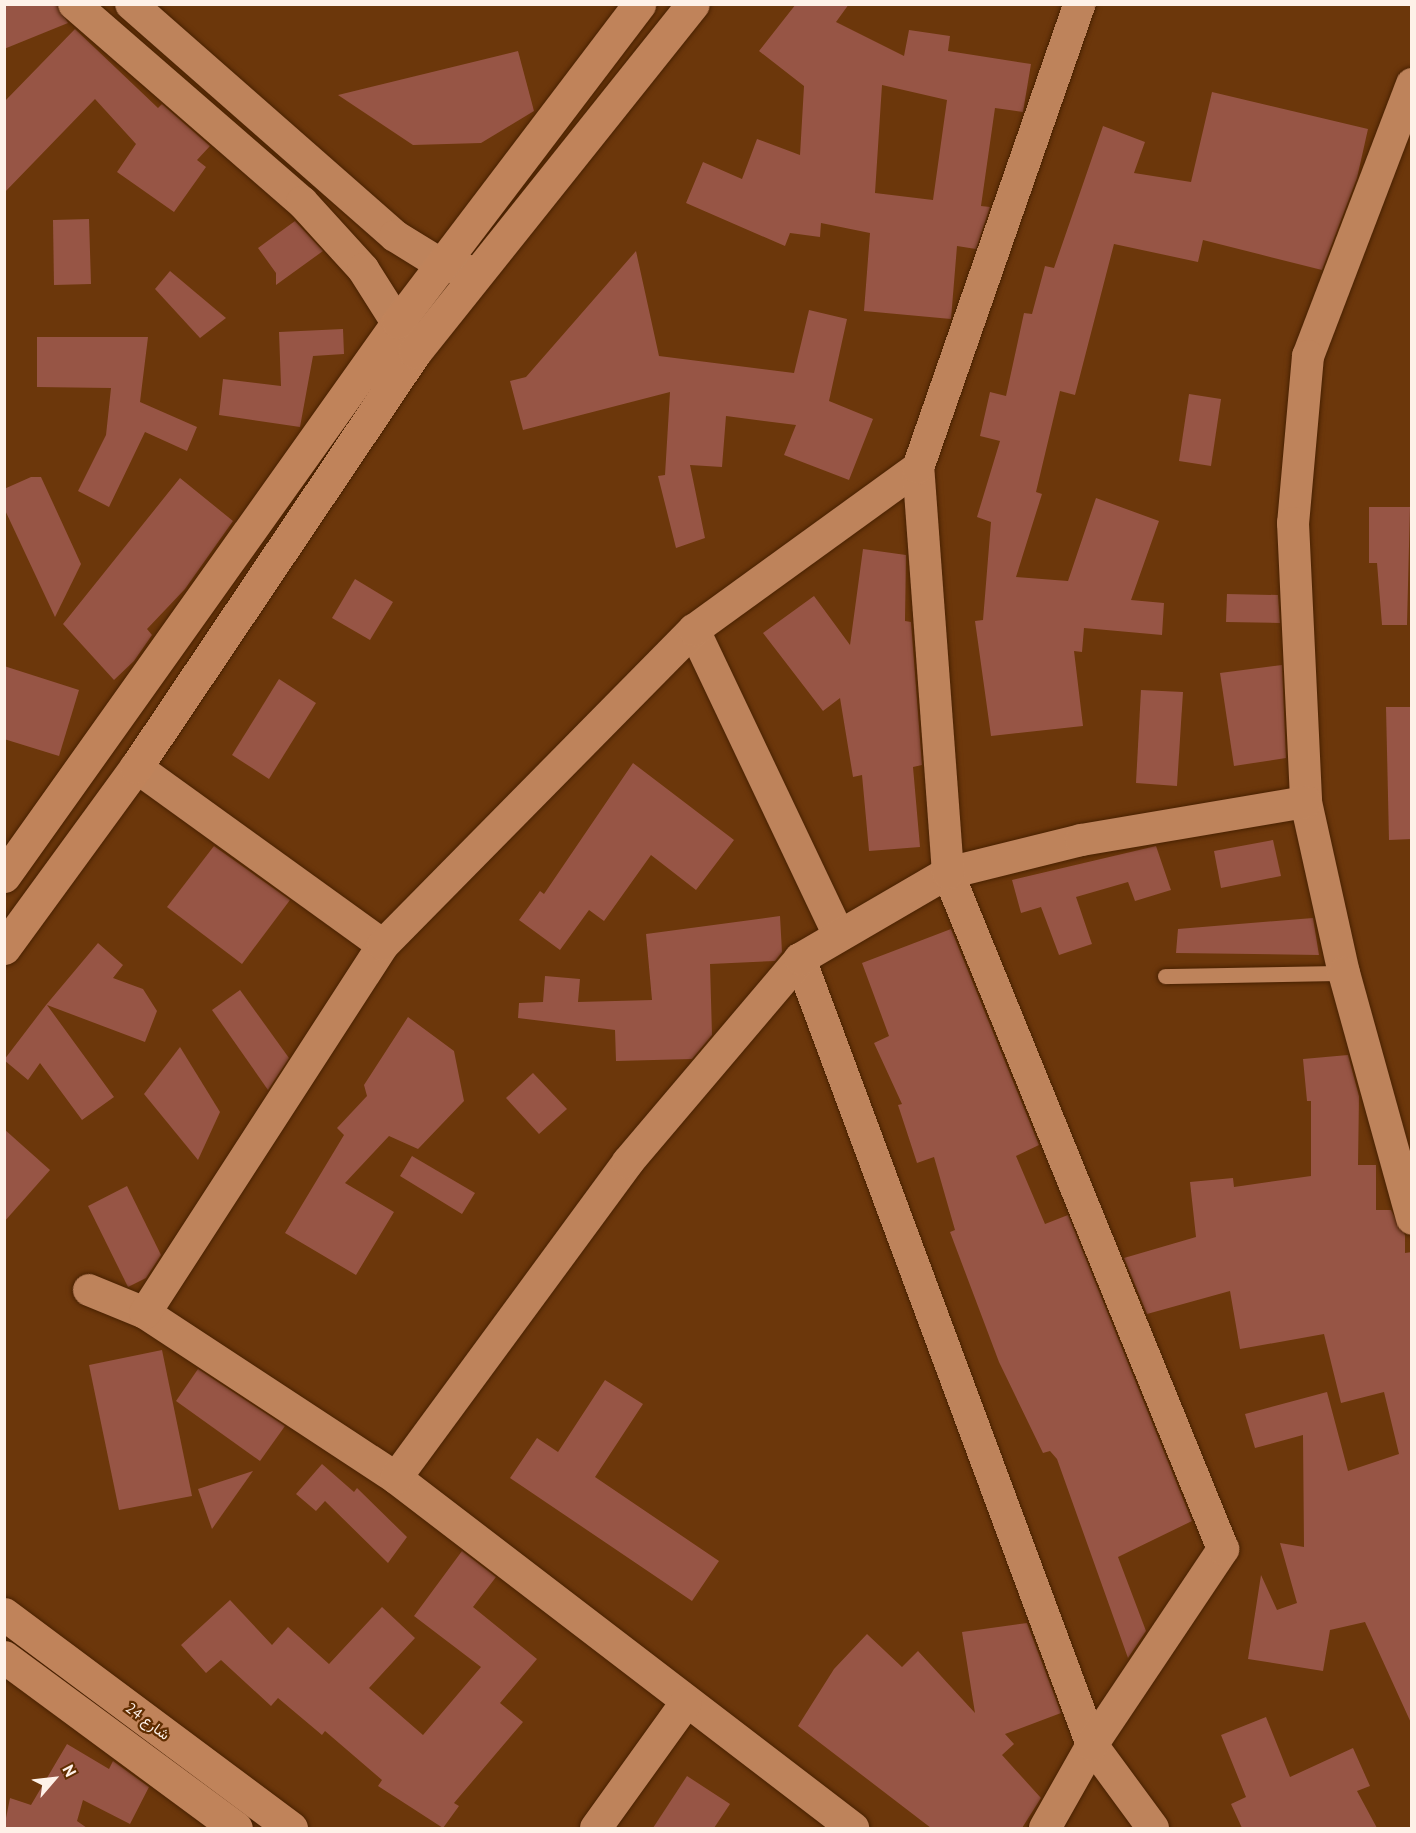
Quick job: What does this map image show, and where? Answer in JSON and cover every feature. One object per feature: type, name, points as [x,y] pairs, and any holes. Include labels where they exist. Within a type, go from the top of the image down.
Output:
[{"type":"street","points":[[74,4],[302,202],[363,269],[399,322],[415,352]]},
{"type":"street","points":[[131,4],[395,236],[442,265],[475,273]]},
{"type":"street","points":[[4,876],[399,322],[639,4]]},
{"type":"street","points":[[4,948],[136,766],[415,352],[475,273],[693,4]]},
{"type":"street","points":[[1045,1828],[1092,1745],[1222,1549],[948,873],[918,468],[1080,4]]},
{"type":"street","points":[[1412,84],[1308,356],[1293,523],[1306,802],[1344,973],[1412,1219]]},
{"type":"street","points":[[145,1313],[383,945],[694,630],[918,468]]},
{"type":"street","points":[[694,630],[839,935]]},
{"type":"street","points":[[136,766],[383,945]]},
{"type":"street","points":[[396,1478],[628,1162],[800,959],[948,873],[1081,840],[1306,802]]},
{"type":"street","points":[[800,959],[1092,1745],[1152,1828]]},
{"type":"street","points":[[89,1290],[145,1313],[396,1478],[685,1704],[854,1828]]},
{"type":"street","name":"شارع 24","points":[[4,1614],[291,1828]]},
{"type":"street","points":[[4,1657],[236,1828]]},
{"type":"street","points":[[596,1828],[685,1704]]},
{"type":"lane","points":[[1165,976],[1344,973]]},
{"type":"building","points":[[4,4],[57,4],[68,23],[4,49]]},
{"type":"building","points":[[796,4],[849,4],[836,22],[904,56],[909,30],[950,36],[948,51],[1031,64],[1023,112],[995,108],[981,206],[990,207],[976,249],[957,246],[951,319],[864,311],[870,233],[821,223],[820,237],[790,233],[785,246],[686,203],[703,162],[742,179],[757,139],[800,155],[804,86],[759,51]],"holes":[[[882,85],[947,100],[933,200],[875,193]]]},
{"type":"building","points":[[75,29],[158,108],[162,104],[210,146],[197,160],[206,167],[174,212],[117,172],[136,144],[95,99],[4,193],[4,102]]},
{"type":"building","points":[[518,51],[534,111],[481,143],[413,145],[338,95]]},
{"type":"building","points":[[1212,92],[1368,129],[1357,178],[1322,270],[1203,240],[1198,262],[1114,244],[1075,395],[1060,391],[1036,492],[1042,494],[1016,577],[1068,581],[1096,498],[1159,521],[1131,600],[1164,603],[1162,635],[1084,628],[1082,652],[1074,651],[1083,726],[991,736],[975,621],[983,620],[991,522],[977,517],[1000,441],[980,436],[990,392],[1006,396],[1024,313],[1032,314],[1045,266],[1054,268],[1103,126],[1145,142],[1134,173],[1191,182]]},
{"type":"building","points":[[89,219],[91,284],[54,285],[53,220]]},
{"type":"building","points":[[295,221],[323,251],[276,285],[276,273],[258,248]]},
{"type":"building","points":[[636,251],[659,356],[794,373],[809,310],[847,319],[829,401],[873,419],[849,480],[784,455],[796,425],[726,416],[722,467],[690,465],[705,538],[676,548],[658,476],[665,475],[670,392],[523,430],[510,381],[526,377]]},
{"type":"building","points":[[170,271],[226,318],[200,338],[155,289]]},
{"type":"building","points":[[343,329],[344,354],[313,356],[300,427],[219,415],[223,379],[281,386],[279,332]]},
{"type":"building","points":[[37,337],[148,337],[140,402],[197,427],[187,451],[145,432],[109,507],[78,491],[106,435],[111,388],[37,387]]},
{"type":"building","points":[[1189,394],[1221,399],[1211,466],[1179,461]]},
{"type":"building","points":[[31,477],[41,477],[81,564],[55,617],[4,508],[4,489]]},
{"type":"building","points":[[180,478],[233,521],[185,589],[147,629],[152,635],[134,661],[114,680],[63,624]]},
{"type":"building","points":[[1369,507],[1410,507],[1407,625],[1382,625],[1377,563],[1369,563]]},
{"type":"building","points":[[863,549],[906,555],[905,621],[911,622],[922,765],[913,767],[920,847],[869,851],[862,775],[853,777],[840,698],[823,711],[763,633],[814,596],[850,645]]},
{"type":"building","points":[[355,579],[393,602],[370,640],[332,618]]},
{"type":"building","points":[[1227,594],[1278,595],[1280,623],[1226,622]]},
{"type":"building","points":[[1282,665],[1286,758],[1234,766],[1220,673]]},
{"type":"building","points":[[4,666],[79,690],[59,756],[4,739]]},
{"type":"building","points":[[279,679],[316,703],[269,779],[232,755]]},
{"type":"building","points":[[1141,690],[1183,692],[1177,786],[1136,783]]},
{"type":"building","points":[[1386,707],[1411,707],[1412,839],[1389,840]]},
{"type":"building","points":[[633,763],[734,840],[696,890],[651,855],[604,921],[589,910],[560,950],[519,920],[540,891],[544,894]]},
{"type":"building","points":[[1273,840],[1281,876],[1221,888],[1214,851]]},
{"type":"building","points":[[214,846],[290,900],[242,964],[167,907]]},
{"type":"building","points":[[1156,846],[1171,890],[1135,901],[1128,882],[1076,897],[1092,944],[1059,955],[1041,907],[1021,913],[1012,880]]},
{"type":"building","points":[[780,916],[782,952],[775,961],[710,964],[712,1035],[692,1059],[616,1061],[615,1030],[518,1018],[519,1003],[543,1002],[545,976],[580,979],[578,1002],[652,1000],[646,934]]},
{"type":"building","points":[[1313,918],[1319,955],[1176,953],[1178,929]]},
{"type":"building","points":[[951,929],[1039,1145],[1016,1156],[1045,1224],[1068,1215],[1192,1521],[1118,1557],[1146,1631],[1128,1658],[1057,1459],[1050,1451],[1043,1453],[999,1362],[950,1232],[955,1230],[934,1157],[917,1163],[898,1105],[902,1104],[874,1043],[889,1036],[862,963]]},
{"type":"building","points":[[98,943],[123,965],[113,978],[143,989],[157,1011],[145,1042],[47,1005],[114,1097],[82,1120],[40,1063],[28,1080],[4,1060],[46,1005]]},
{"type":"building","points":[[240,990],[289,1058],[268,1090],[212,1010]]},
{"type":"building","points":[[408,1017],[454,1051],[464,1101],[418,1149],[389,1136],[345,1183],[394,1212],[356,1275],[285,1233],[344,1135],[337,1128],[367,1096],[364,1085]]},
{"type":"building","points":[[180,1047],[220,1112],[198,1160],[144,1094]]},
{"type":"building","points":[[1348,1055],[1359,1096],[1358,1165],[1376,1165],[1376,1210],[1391,1210],[1405,1235],[1405,1253],[1412,1252],[1412,1725],[1365,1622],[1330,1630],[1323,1671],[1248,1659],[1261,1575],[1277,1610],[1297,1603],[1280,1543],[1304,1547],[1303,1435],[1255,1448],[1245,1414],[1327,1392],[1348,1471],[1399,1454],[1384,1392],[1341,1403],[1324,1334],[1240,1349],[1230,1291],[1147,1314],[1124,1258],[1196,1237],[1190,1182],[1233,1178],[1234,1187],[1311,1176],[1311,1101],[1307,1101],[1303,1059]]},
{"type":"building","points":[[533,1073],[567,1109],[539,1134],[506,1098]]},
{"type":"building","points":[[4,1129],[50,1170],[4,1222]]},
{"type":"building","points":[[412,1156],[475,1193],[462,1214],[400,1176]]},
{"type":"building","points":[[127,1186],[161,1255],[146,1278],[128,1287],[88,1206]]},
{"type":"building","points":[[162,1350],[192,1496],[119,1510],[89,1365]]},
{"type":"building","points":[[198,1369],[285,1426],[260,1461],[176,1401]]},
{"type":"building","points":[[605,1380],[643,1404],[595,1477],[719,1561],[692,1601],[510,1478],[537,1438],[558,1452]]},
{"type":"building","points":[[322,1464],[354,1492],[357,1488],[407,1537],[388,1563],[325,1501],[316,1511],[296,1494]]},
{"type":"building","points":[[253,1471],[212,1529],[198,1489]]},
{"type":"building","points":[[462,1551],[496,1577],[473,1607],[537,1659],[500,1703],[523,1722],[454,1803],[459,1806],[443,1828],[378,1786],[382,1780],[325,1731],[322,1735],[278,1698],[271,1706],[221,1660],[206,1673],[181,1645],[230,1600],[272,1645],[288,1627],[329,1664],[382,1607],[415,1638],[369,1688],[423,1735],[481,1667],[414,1616]]},
{"type":"building","points":[[1027,1623],[1061,1713],[1005,1734],[1014,1744],[1002,1755],[1041,1798],[1022,1828],[931,1828],[798,1726],[834,1669],[867,1634],[902,1667],[918,1651],[975,1713],[962,1632]]},
{"type":"building","points":[[1266,1717],[1290,1777],[1353,1748],[1370,1786],[1357,1791],[1377,1828],[1242,1828],[1231,1804],[1246,1797],[1221,1735]]},
{"type":"building","points":[[67,1744],[109,1769],[113,1761],[149,1787],[130,1824],[83,1800],[77,1821],[87,1828],[4,1828],[10,1798],[31,1805]]},
{"type":"building","points":[[687,1776],[730,1804],[714,1828],[653,1828]]}]
